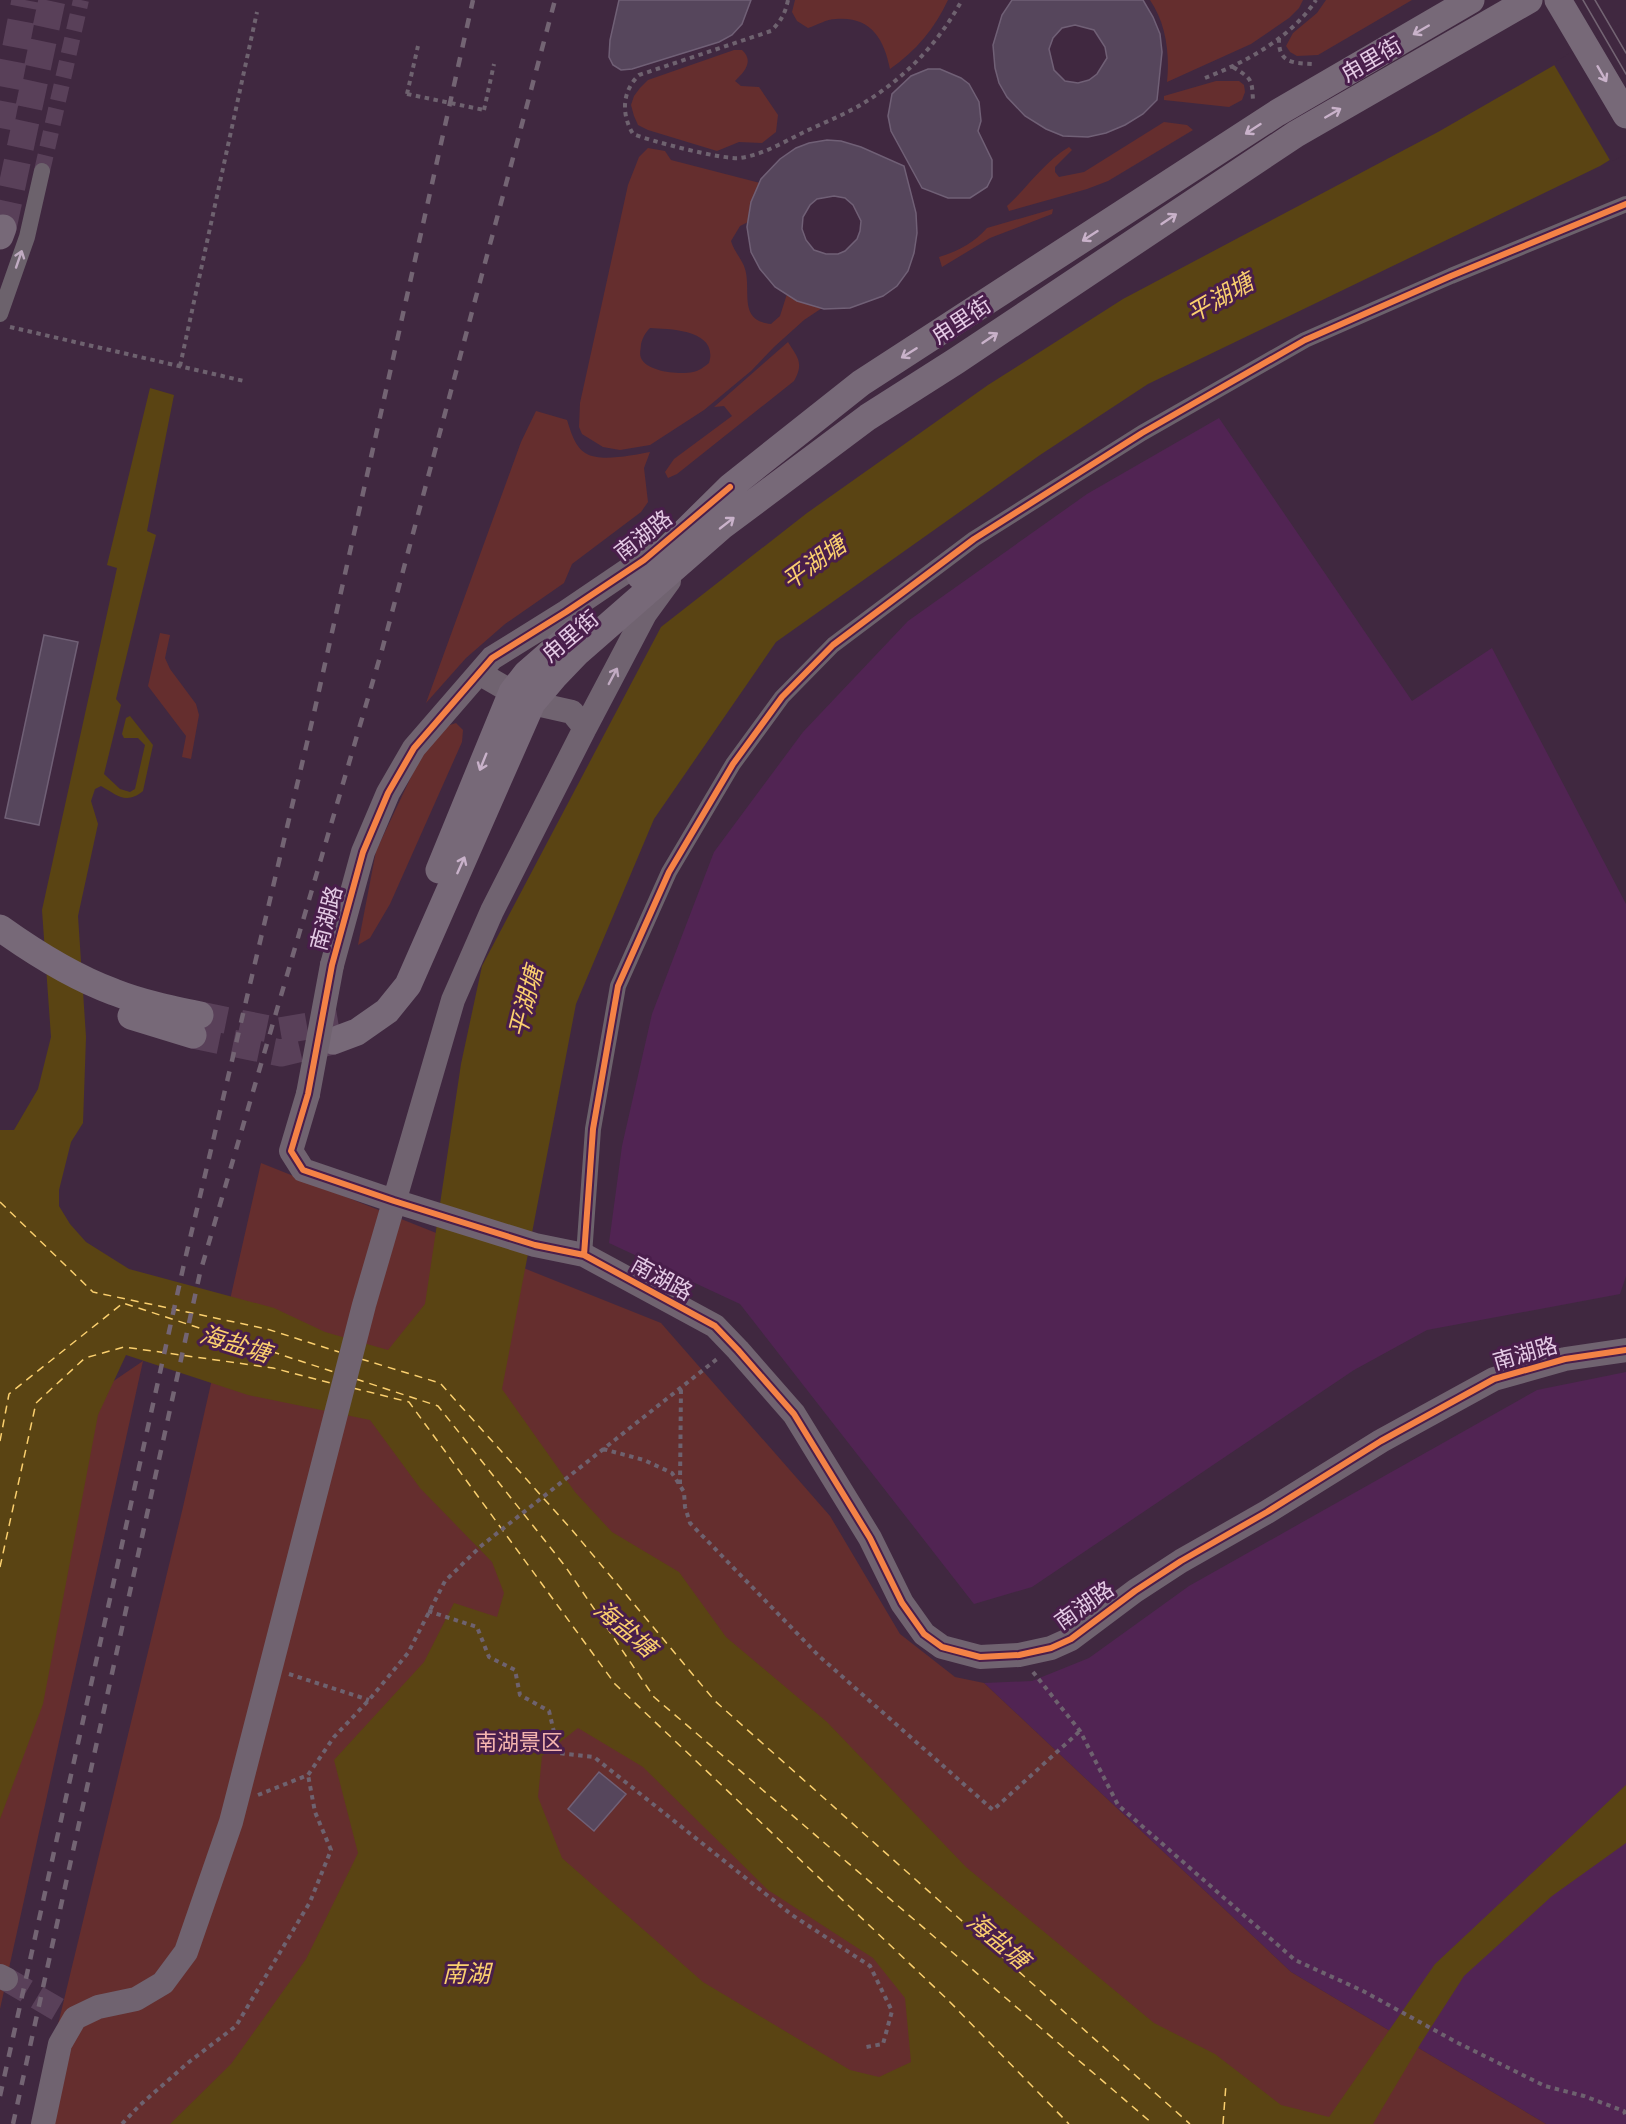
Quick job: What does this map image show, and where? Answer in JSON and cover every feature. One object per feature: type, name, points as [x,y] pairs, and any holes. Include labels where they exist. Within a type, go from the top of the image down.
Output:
[{"type":"main road","name":"甪里街","points":[[517,701],[526,674],[643,574],[730,487],[861,383],[1277,113],[1471,0]]},
{"type":"main road","name":"甪里街","points":[[517,701],[554,677],[578,652],[730,520],[868,417],[956,361],[1296,134],[1529,0]]},
{"type":"main road","points":[[1558,0],[1626,115]]},
{"type":"main road","points":[[336,1031],[365,1007],[400,965],[517,701]]},
{"type":"main road","points":[[0,928],[30,950],[113,992],[154,1005],[196,1025],[118,1012],[81,997],[0,948]]},
{"type":"street","points":[[0,314],[27,237],[42,171]]},
{"type":"street","points":[[584,1255],[593,1130],[618,986],[669,872],[733,764],[782,697],[833,645],[974,539],[1143,433],[1305,340],[1451,276],[1626,204]]},
{"type":"street","name":"南湖路","points":[[730,487],[644,560],[492,658],[414,748],[388,793],[363,852],[332,965],[308,1094],[291,1150],[303,1170],[394,1202],[535,1245],[584,1255],[715,1326],[794,1414],[870,1538],[902,1603],[924,1634],[942,1647],[980,1658],[1019,1655],[1051,1648],[1071,1639],[1135,1591],[1181,1561],[1267,1512],[1381,1441],[1494,1379],[1565,1359],[1626,1350]]},
{"type":"street","points":[[43,2124],[68,2015],[136,1999],[163,1983],[186,1952],[236,1804],[364,1305],[453,1000],[492,911],[585,728],[645,614],[683,561]]},
{"type":"street","points":[[479,673],[517,701],[572,712],[585,728]]},
{"type":"path","points":[[788,0],[785,13],[771,31],[639,75],[630,83],[624,116],[633,134],[718,156],[739,158],[765,151],[860,106],[897,80],[928,51],[962,0]]},
{"type":"path","points":[[1205,78],[1233,67],[1280,37],[1309,11],[1316,0]]},
{"type":"path","points":[[180,366],[257,12]]},
{"type":"path","points":[[1280,37],[1279,51],[1284,58],[1295,63],[1316,64]]},
{"type":"path","points":[[418,46],[407,94],[484,110],[494,64]]},
{"type":"path","points":[[1233,67],[1249,76],[1253,83],[1253,102]]},
{"type":"path","points":[[0,325],[244,381]]},
{"type":"path","points":[[236,1804],[308,1775],[334,1737],[369,1700],[408,1653],[445,1581],[481,1546],[734,1345]]},
{"type":"path","points":[[680,1485],[681,1387]]},
{"type":"path","points":[[602,1449],[644,1460],[672,1473],[684,1492],[685,1507],[690,1523],[819,1656],[993,1810],[1080,1731]]},
{"type":"path","points":[[428,1611],[477,1627],[489,1657],[515,1670],[520,1695],[549,1712],[559,1753],[594,1757],[792,1915],[870,1966],[892,2011],[883,2044],[866,2047]]},
{"type":"path","points":[[1019,1655],[1080,1731],[1118,1805],[1295,1960],[1363,1991],[1458,2043],[1545,2086],[1584,2096],[1624,2112],[1626,2117]]},
{"type":"path","points":[[271,1668],[369,1700]]},
{"type":"path","points":[[122,2124],[189,2062],[236,2026],[310,1902],[331,1850],[315,1812],[308,1775]]},
{"type":"shaded area","points":[[1219,418],[1412,701],[1492,648],[1626,904],[1626,1276],[1620,1294],[1427,1330],[1354,1370],[1032,1587],[974,1604],[740,1304],[609,1243],[622,1146],[652,1014],[714,852],[803,732],[908,621],[1087,494]]},
{"type":"shaded area","points":[[1626,1372],[1626,2124],[1546,2124],[1291,1972],[984,1683],[1032,1681],[1089,1658],[1189,1586],[1537,1390]]},
{"type":"green space","points":[[795,0],[948,0],[924,38],[890,69],[884,48],[874,31],[866,25],[848,19],[836,19],[808,28],[797,21],[792,12]]},
{"type":"green space","points":[[1150,0],[1303,0],[1289,18],[1251,44],[1167,82],[1166,39],[1160,19]]},
{"type":"green space","points":[[1326,0],[1412,0],[1318,55],[1297,56],[1290,52],[1286,46],[1293,33],[1317,13]]},
{"type":"green space","points":[[734,50],[742,50],[748,62],[745,70],[735,81],[741,86],[759,87],[778,115],[776,132],[762,143],[739,142],[717,151],[638,125],[631,105],[634,96],[648,80]]},
{"type":"green space","points":[[1216,81],[1239,81],[1244,85],[1245,92],[1242,100],[1229,107],[1164,100],[1164,96]]},
{"type":"green space","points":[[1164,122],[1187,125],[1193,130],[1108,181],[1009,211],[1007,206],[1044,167],[1069,147],[1072,150],[1055,167],[1055,172],[1059,177],[1084,172]]},
{"type":"green space","points":[[648,148],[665,151],[671,160],[764,184],[760,216],[740,226],[731,241],[744,266],[749,310],[760,322],[771,324],[780,316],[793,275],[843,294],[804,320],[751,371],[704,410],[650,445],[620,450],[603,447],[582,434],[579,427],[580,403],[628,185],[639,157]],"holes":[[[650,328],[681,331],[700,338],[707,344],[710,352],[709,363],[697,371],[687,373],[672,373],[650,367],[644,363],[640,353],[644,335]]]},
{"type":"green space","points":[[1053,209],[1052,214],[990,238],[942,267],[939,257],[965,246],[987,228]]},
{"type":"green space","points":[[788,342],[795,352],[799,365],[794,381],[677,474],[668,478],[665,472],[674,459],[732,416],[724,406],[714,407]]},
{"type":"green space","points":[[536,411],[567,420],[579,448],[587,454],[618,457],[650,452],[644,468],[648,502],[641,512],[572,564],[564,583],[505,624],[466,658],[426,703],[521,442]]},
{"type":"green space","points":[[160,633],[170,635],[165,658],[170,669],[196,704],[199,715],[191,759],[182,757],[186,736],[148,686]]},
{"type":"green space","points":[[456,723],[463,730],[462,742],[390,904],[370,938],[358,945],[376,851],[420,758],[441,728]]},
{"type":"green space","name":"南湖景区","points":[[261,1163],[661,1323],[830,1516],[900,1634],[955,1677],[984,1683],[1291,1972],[1546,2124],[34,2124],[183,1507]]},
{"type":"green space","points":[[143,1361],[0,2009],[0,1758],[93,1395]]},
{"type":"water","points":[[1626,24],[1626,150],[1600,166],[1148,384],[1040,455],[776,642],[654,819],[576,1004],[502,1389],[575,1492],[612,1532],[679,1572],[726,1637],[827,1722],[966,1867],[1154,2023],[1215,2054],[1281,2105],[1329,2117],[1435,1964],[1626,1785],[1626,1843],[1552,1896],[1464,1976],[1373,2124],[170,2124],[231,2064],[306,1959],[358,1853],[334,1760],[424,1662],[454,1603],[497,1617],[504,1593],[492,1562],[420,1488],[370,1420],[248,1395],[126,1355],[98,1415],[43,1704],[0,1819],[0,1130],[14,1130],[38,1089],[51,1037],[42,910],[117,568],[107,565],[150,388],[174,395],[147,531],[156,535],[116,699],[121,705],[104,774],[120,789],[130,792],[135,789],[145,745],[138,738],[124,738],[122,734],[126,718],[130,716],[153,745],[143,791],[126,798],[101,786],[95,789],[91,801],[98,824],[78,916],[86,1037],[83,1123],[71,1142],[59,1190],[59,1206],[70,1224],[86,1242],[129,1269],[274,1308],[325,1332],[388,1350],[425,1304],[461,1064],[482,966],[661,627],[807,513],[988,385],[1123,299],[1438,132]],"holes":[[[578,1728],[643,1767],[768,1890],[873,1958],[905,1998],[911,2062],[879,2077],[850,2070],[703,1982],[562,1858],[538,1797],[542,1756]]]},
{"type":"pier","points":[[1626,21],[1626,154],[1611,162],[1553,63]]},
{"type":"building","points":[[619,0],[751,0],[742,24],[732,35],[719,42],[632,69],[621,70],[613,65],[609,57],[610,40]]},
{"type":"building","points":[[1012,0],[1143,0],[1160,34],[1162,52],[1157,100],[1143,114],[1106,133],[1088,137],[1063,136],[1046,129],[1025,116],[1007,97],[999,83],[993,45],[1002,15]],"holes":[[[1075,25],[1094,30],[1105,47],[1107,58],[1097,74],[1089,80],[1078,83],[1065,81],[1054,70],[1049,49],[1053,38],[1062,28]]]},
{"type":"building","points":[[928,69],[940,69],[961,78],[969,84],[979,102],[981,121],[978,131],[992,160],[992,177],[987,187],[970,198],[948,198],[922,188],[891,131],[888,116],[892,94],[911,76]]},
{"type":"building","points":[[827,140],[841,141],[904,166],[916,213],[917,233],[908,271],[897,286],[883,296],[850,308],[824,309],[797,301],[775,287],[760,269],[751,252],[747,227],[751,202],[761,179],[780,159],[796,148]],"holes":[[[834,196],[845,198],[853,205],[861,221],[857,239],[845,251],[838,254],[826,254],[814,250],[806,240],[802,229],[803,217],[810,205],[817,199]]]},
{"type":"building","points":[[44,635],[78,642],[39,825],[5,818]]},
{"type":"building","points":[[599,1772],[626,1794],[594,1831],[568,1809]]},
{"type":"ferry route","points":[[0,1202],[93,1292],[267,1329],[339,1352]]},
{"type":"ferry route","points":[[0,1441],[9,1394],[123,1303],[334,1372]]},
{"type":"ferry route","points":[[0,1567],[36,1403],[85,1358],[124,1347],[273,1368],[331,1383]]},
{"type":"ferry route","points":[[361,1359],[440,1383],[572,1530],[715,1701],[1190,2124]]},
{"type":"ferry route","points":[[356,1379],[438,1406],[565,1566],[654,1697],[1153,2124]]},
{"type":"ferry route","points":[[353,1388],[409,1402],[615,1684],[949,2001],[1069,2124]]},
{"type":"ferry route","points":[[1223,2124],[1226,2084]]},
{"type":"tunnel","points":[[0,128],[25,0]]},
{"type":"tunnel","points":[[3,228],[52,0]]},
{"type":"tunnel","points":[[42,171],[81,0]]},
{"type":"tunnel","points":[[200,1015],[279,1031],[338,1021]]},
{"type":"tunnel","points":[[193,1035],[281,1053],[333,1041]]},
{"type":"tunnel","points":[[6,1979],[62,2012]]},
{"type":"tram line","points":[[1583,0],[1626,74]]},
{"type":"tram line","points":[[1595,0],[1626,53]]},
{"type":"railway","points":[[0,2096],[184,1264],[314,713],[473,0]]},
{"type":"railway","points":[[13,2124],[200,1273],[382,650],[555,0]]},
{"type":"cycle path","points":[[584,1255],[593,1129],[618,986],[669,872],[733,764],[782,697],[833,645],[974,539],[1142,433],[1305,340],[1451,276],[1626,204]]},
{"type":"cycle path","points":[[730,487],[644,560],[492,658],[414,748],[388,793],[363,852],[332,965],[308,1094],[291,1151],[303,1170],[535,1245],[584,1255],[715,1326],[794,1414],[870,1538],[902,1603],[924,1634],[942,1647],[980,1657],[1019,1655],[1051,1648],[1071,1639],[1135,1591],[1181,1561],[1267,1512],[1381,1441],[1494,1379],[1565,1359],[1626,1350]]},
{"type":"water label","name":"平湖塘","points":[[1220,298]]},
{"type":"water label","name":"平湖塘","points":[[814,563]]},
{"type":"water label","name":"平湖塘","points":[[526,1002]]},
{"type":"water label","name":"海盐塘","points":[[235,1344]]},
{"type":"water label","name":"海盐塘","points":[[625,1629]]},
{"type":"water label","name":"海盐塘","points":[[998,1941]]},
{"type":"water label","name":"南湖","points":[[466,1974]]}]
